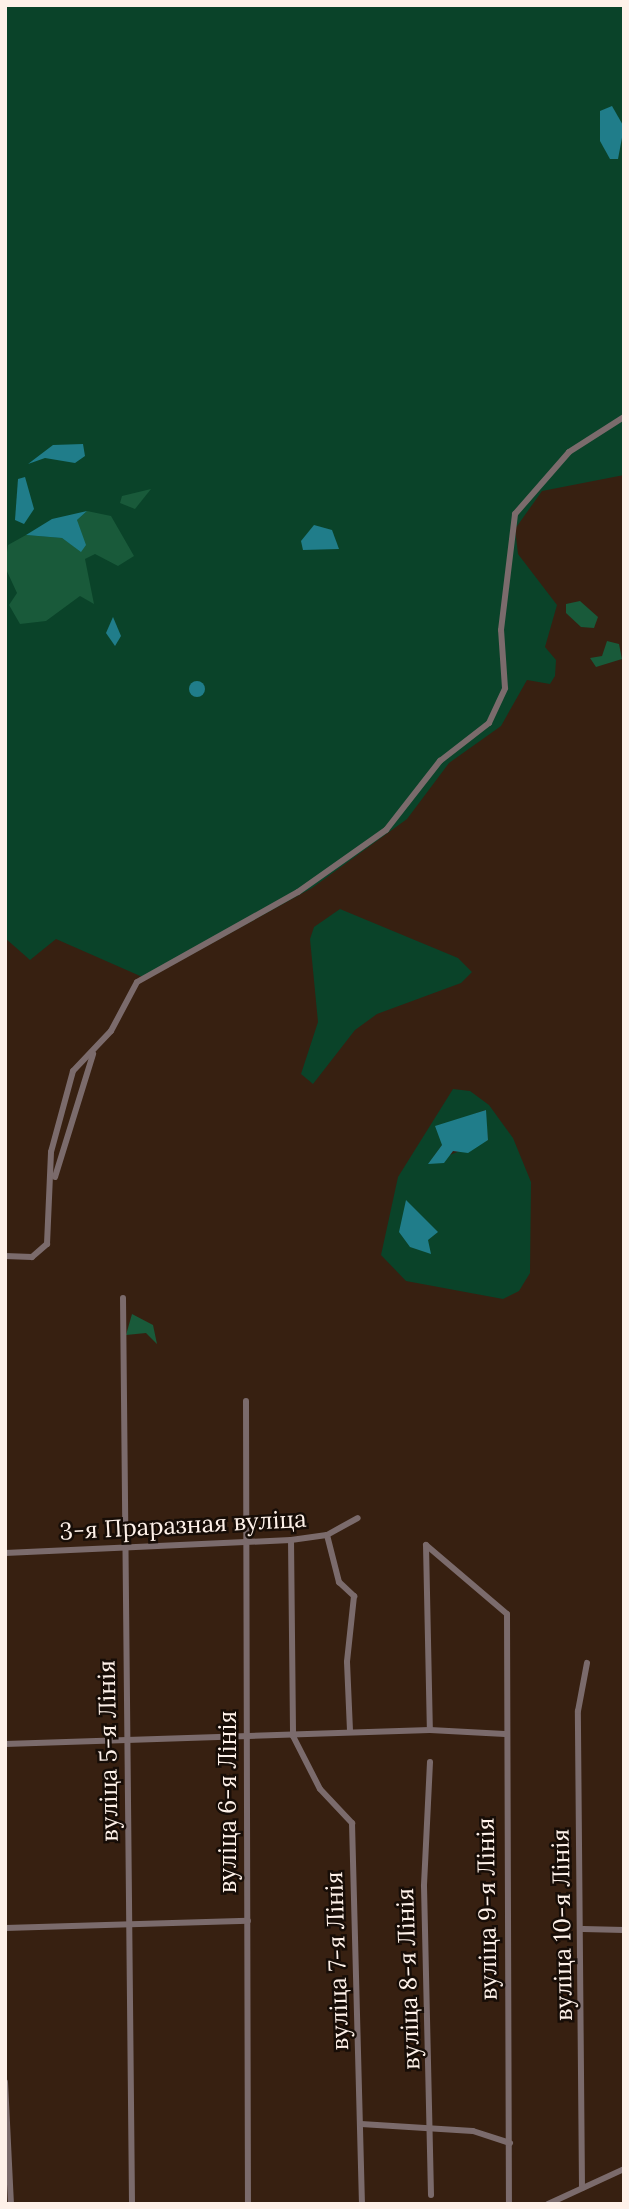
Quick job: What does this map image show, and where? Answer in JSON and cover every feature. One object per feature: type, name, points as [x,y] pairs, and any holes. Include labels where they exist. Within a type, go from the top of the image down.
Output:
[{"type":"street","points":[[54,1181],[51,1152],[70,1080],[94,1052],[137,982],[298,892],[386,830],[440,761],[489,723],[505,688],[501,630],[515,514],[569,452],[624,417]]},
{"type":"street","points":[[5,1256],[32,1257],[47,1244],[54,1181],[94,1052]]},
{"type":"street","name":"вуліца 5-я Лінія","points":[[123,1298],[132,2204]]},
{"type":"street","name":"вуліца 6-я Лінія","points":[[246,1401],[243,1541],[247,1736],[248,2204]]},
{"type":"street","name":"3-я Праразная вуліца","points":[[5,1553],[291,1540],[327,1535],[358,1518]]},
{"type":"street","points":[[327,1535],[339,1582],[354,1596],[350,1732]]},
{"type":"street","points":[[291,1540],[293,1736]]},
{"type":"street","name":"вуліца 9-я Лінія","points":[[430,1730],[426,1545],[507,1614],[505,1734],[509,2204]]},
{"type":"street","name":"вуліца 10-я Лінія","points":[[582,2188],[583,1929],[578,1711],[587,1663]]},
{"type":"street","points":[[5,1744],[430,1730],[505,1734]]},
{"type":"street","name":"вуліца 7-я Лінія","points":[[293,1736],[325,1796],[352,1823],[362,2204]]},
{"type":"street","name":"вуліца 8-я Лінія","points":[[430,1762],[424,1886],[432,2129],[431,2195]]},
{"type":"street","points":[[5,1928],[248,1922]]},
{"type":"street","points":[[583,1929],[624,1930]]},
{"type":"street","points":[[5,2082],[11,2204]]},
{"type":"street","points":[[361,2124],[473,2131],[510,2144]]},
{"type":"street","points":[[548,2204],[624,2169]]},
{"type":"green space","points":[[5,5],[624,5],[624,475],[542,491],[515,529],[518,554],[557,605],[545,647],[556,660],[555,676],[550,684],[527,680],[501,726],[449,763],[407,819],[312,888],[147,979],[56,939],[30,960],[5,938]]},
{"type":"green space","points":[[151,489],[135,509],[120,503],[122,496]]},
{"type":"green space","points":[[87,511],[111,516],[134,556],[118,566],[95,554],[85,559],[94,604],[80,596],[46,621],[20,624],[9,605],[17,593],[5,567],[8,545],[26,535],[62,538],[81,551],[77,520]]},
{"type":"green space","points":[[580,601],[598,617],[594,628],[581,627],[566,613],[566,604]]},
{"type":"green space","points":[[607,641],[619,644],[622,659],[596,667],[590,658],[602,656]]},
{"type":"green space","points":[[340,909],[458,958],[472,972],[461,983],[377,1014],[355,1030],[313,1084],[301,1074],[318,1022],[310,939],[314,927]]},
{"type":"green space","points":[[453,1089],[470,1091],[489,1105],[513,1138],[531,1182],[530,1273],[519,1291],[503,1299],[406,1281],[381,1255],[398,1177]],"holes":[[[485,1110],[488,1140],[429,1163],[442,1145],[440,1127]]]},
{"type":"green space","points":[[132,1314],[153,1325],[157,1344],[146,1333],[126,1335]]},
{"type":"water","points":[[612,106],[624,127],[618,159],[610,159],[600,141],[600,111]]},
{"type":"water","points":[[83,444],[85,456],[75,463],[45,458],[28,464],[53,445]]},
{"type":"water","points":[[25,477],[34,509],[24,524],[15,520],[18,479]]},
{"type":"water","points":[[87,511],[77,520],[86,545],[81,552],[62,538],[26,535],[52,519]]},
{"type":"water","points":[[314,525],[332,530],[339,549],[303,550],[301,541]]},
{"type":"water","points":[[113,617],[121,636],[115,646],[106,633]]},
{"type":"water","points":[[194,681],[200,681],[205,689],[203,695],[194,697],[189,692],[189,686]]},
{"type":"water","points":[[486,1110],[488,1140],[468,1153],[453,1151],[444,1163],[428,1164],[442,1145],[435,1126]]},
{"type":"water","points":[[406,1200],[438,1232],[428,1240],[431,1254],[410,1247],[399,1232]]}]
